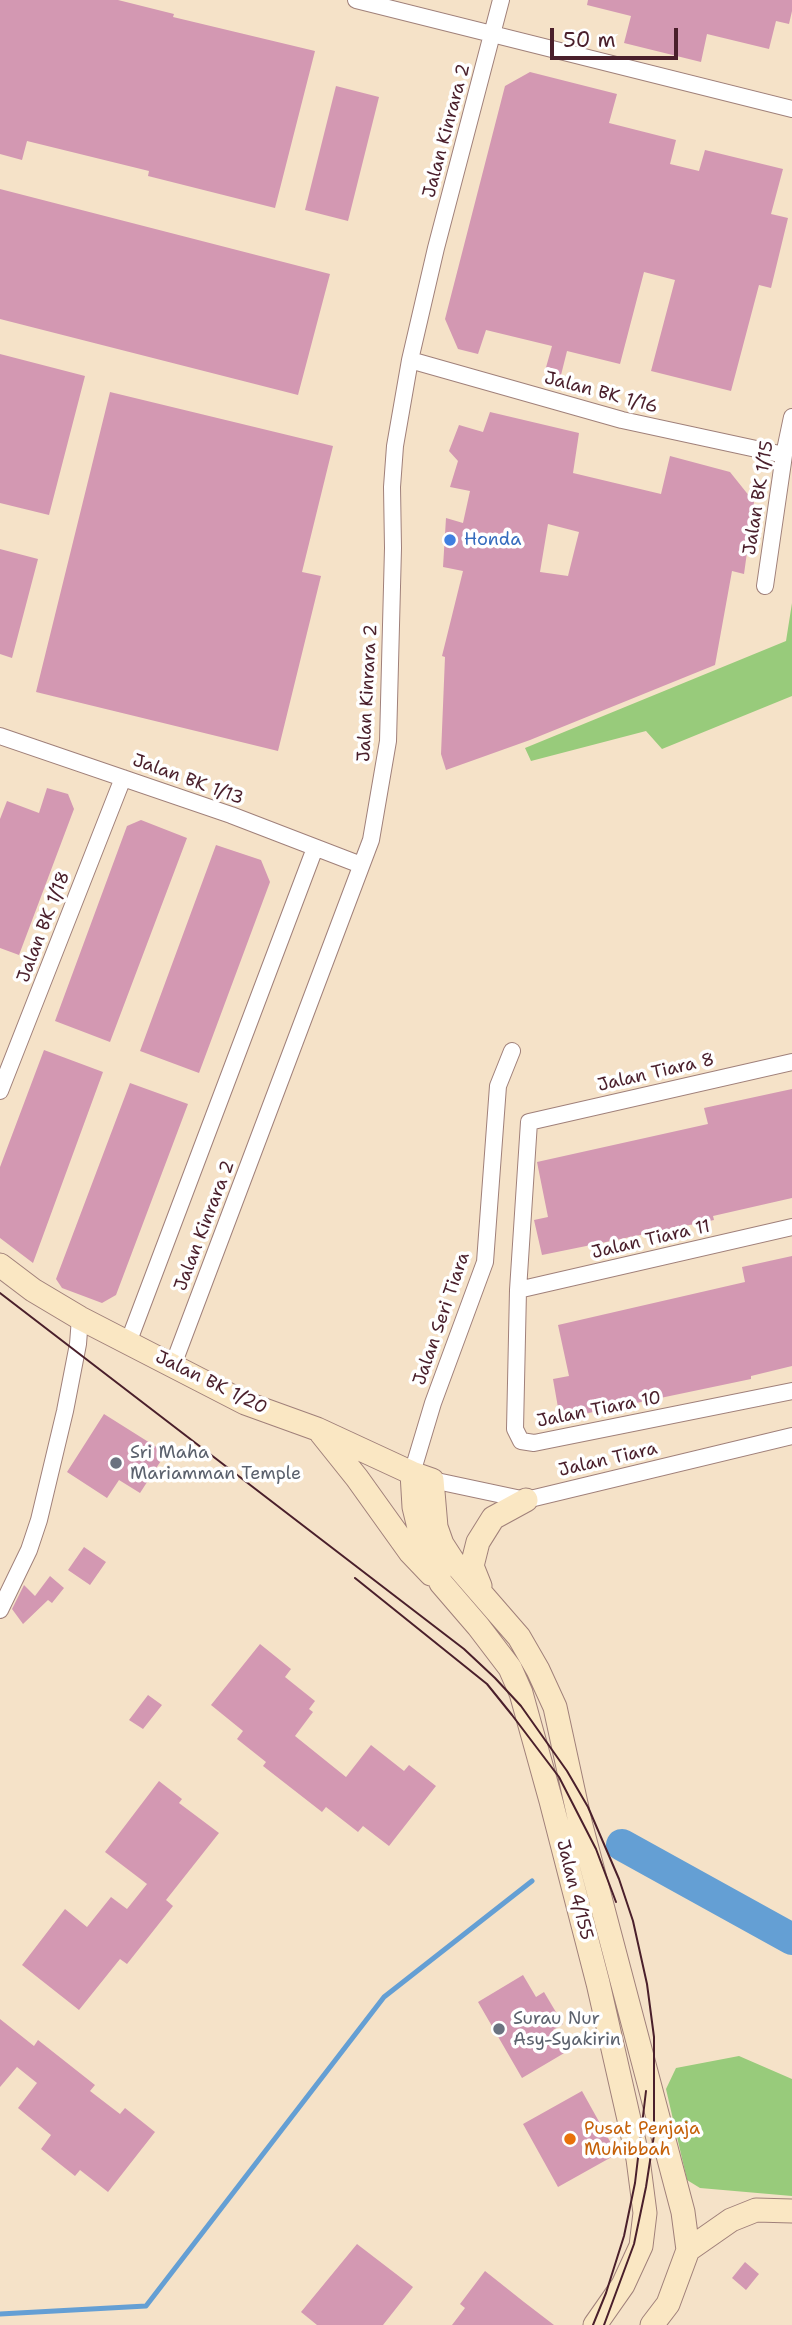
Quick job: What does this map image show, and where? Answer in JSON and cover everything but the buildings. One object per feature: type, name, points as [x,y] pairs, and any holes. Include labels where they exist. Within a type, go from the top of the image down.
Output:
[{"type":"street","points":[[356,0],[792,109]]},
{"type":"street","name":"Jalan Kinrara 2","points":[[173,1365],[371,840],[388,741],[395,446],[410,360],[436,248],[501,0]]},
{"type":"street","name":"Jalan BK 1/16","points":[[410,360],[622,420],[784,455]]},
{"type":"street","name":"Jalan BK 1/15","points":[[765,586],[792,417]]},
{"type":"street","name":"Jalan BK 1/13","points":[[0,736],[361,865]]},
{"type":"street","name":"Jalan BK 1/18","points":[[0,1091],[123,778]]},
{"type":"street","points":[[128,1343],[315,848]]},
{"type":"street","name":"Jalan Seri Tiara","points":[[422,1476],[433,1404],[485,1262],[498,1086],[512,1051]]},
{"type":"street","name":"Jalan Tiara 8","points":[[529,1122],[792,1062]]},
{"type":"street","name":"Jalan Tiara 10","points":[[529,1122],[518,1290],[515,1429],[521,1440],[534,1443],[792,1391]]},
{"type":"street","name":"Jalan Tiara 11","points":[[518,1290],[792,1227]]},
{"type":"street","name":"Jalan BK 1/20","points":[[0,1265],[33,1290],[80,1318],[245,1403],[317,1429],[422,1476]]},
{"type":"street","points":[[0,1610],[29,1550],[39,1520],[65,1411],[78,1344],[80,1318]]},
{"type":"street","points":[[317,1429],[357,1478],[410,1552],[441,1583]]},
{"type":"street","name":"Jalan Tiara","points":[[422,1476],[526,1500],[792,1436]]},
{"type":"street","name":"Jalan 4/155","points":[[422,1476],[414,1507],[421,1536],[441,1583],[510,1668],[521,1693],[591,1957],[638,2159],[645,2213],[640,2246],[623,2285],[595,2325]]},
{"type":"street","name":"Jalan 4/155","points":[[422,1476],[442,1544],[453,1561],[519,1637],[555,1707],[587,1849],[683,2212],[688,2250],[668,2304],[652,2325]]},
{"type":"street","points":[[484,1596],[472,1566],[478,1542],[493,1518],[526,1500]]},
{"type":"street","points":[[688,2250],[731,2220],[756,2210],[792,2211]]},
{"type":"green space","points":[[792,603],[792,696],[662,749],[646,731],[531,761],[525,748],[786,641]]},
{"type":"green space","points":[[739,2056],[792,2079],[792,2196],[700,2188],[687,2180],[666,2089],[676,2068]]},
{"type":"waterway","points":[[622,1845],[792,1939]]},
{"type":"waterway","points":[[0,2314],[146,2306],[384,1997],[532,1881]]},
{"type":"tram line","points":[[0,1293],[464,1649],[521,1706],[567,1771],[588,1807],[619,1879],[633,1921],[647,1984],[654,2037],[654,2135],[646,2187],[634,2244],[604,2325]]},
{"type":"tram line","points":[[355,1578],[487,1684],[512,1715],[559,1777],[596,1849],[616,1902]]},
{"type":"tram line","points":[[593,2325],[624,2236],[635,2183],[646,2091]]},
{"type":"place","name":"Honda","points":[[450,540]]},
{"type":"place","name":"Sri Maha Mariamman Temple","points":[[116,1463]]},
{"type":"place","name":"Surau Nur Asy-Syakirin","points":[[499,2029]]},
{"type":"place","name":"Pusat Penjaja Muhibbah","points":[[570,2139]]}]
